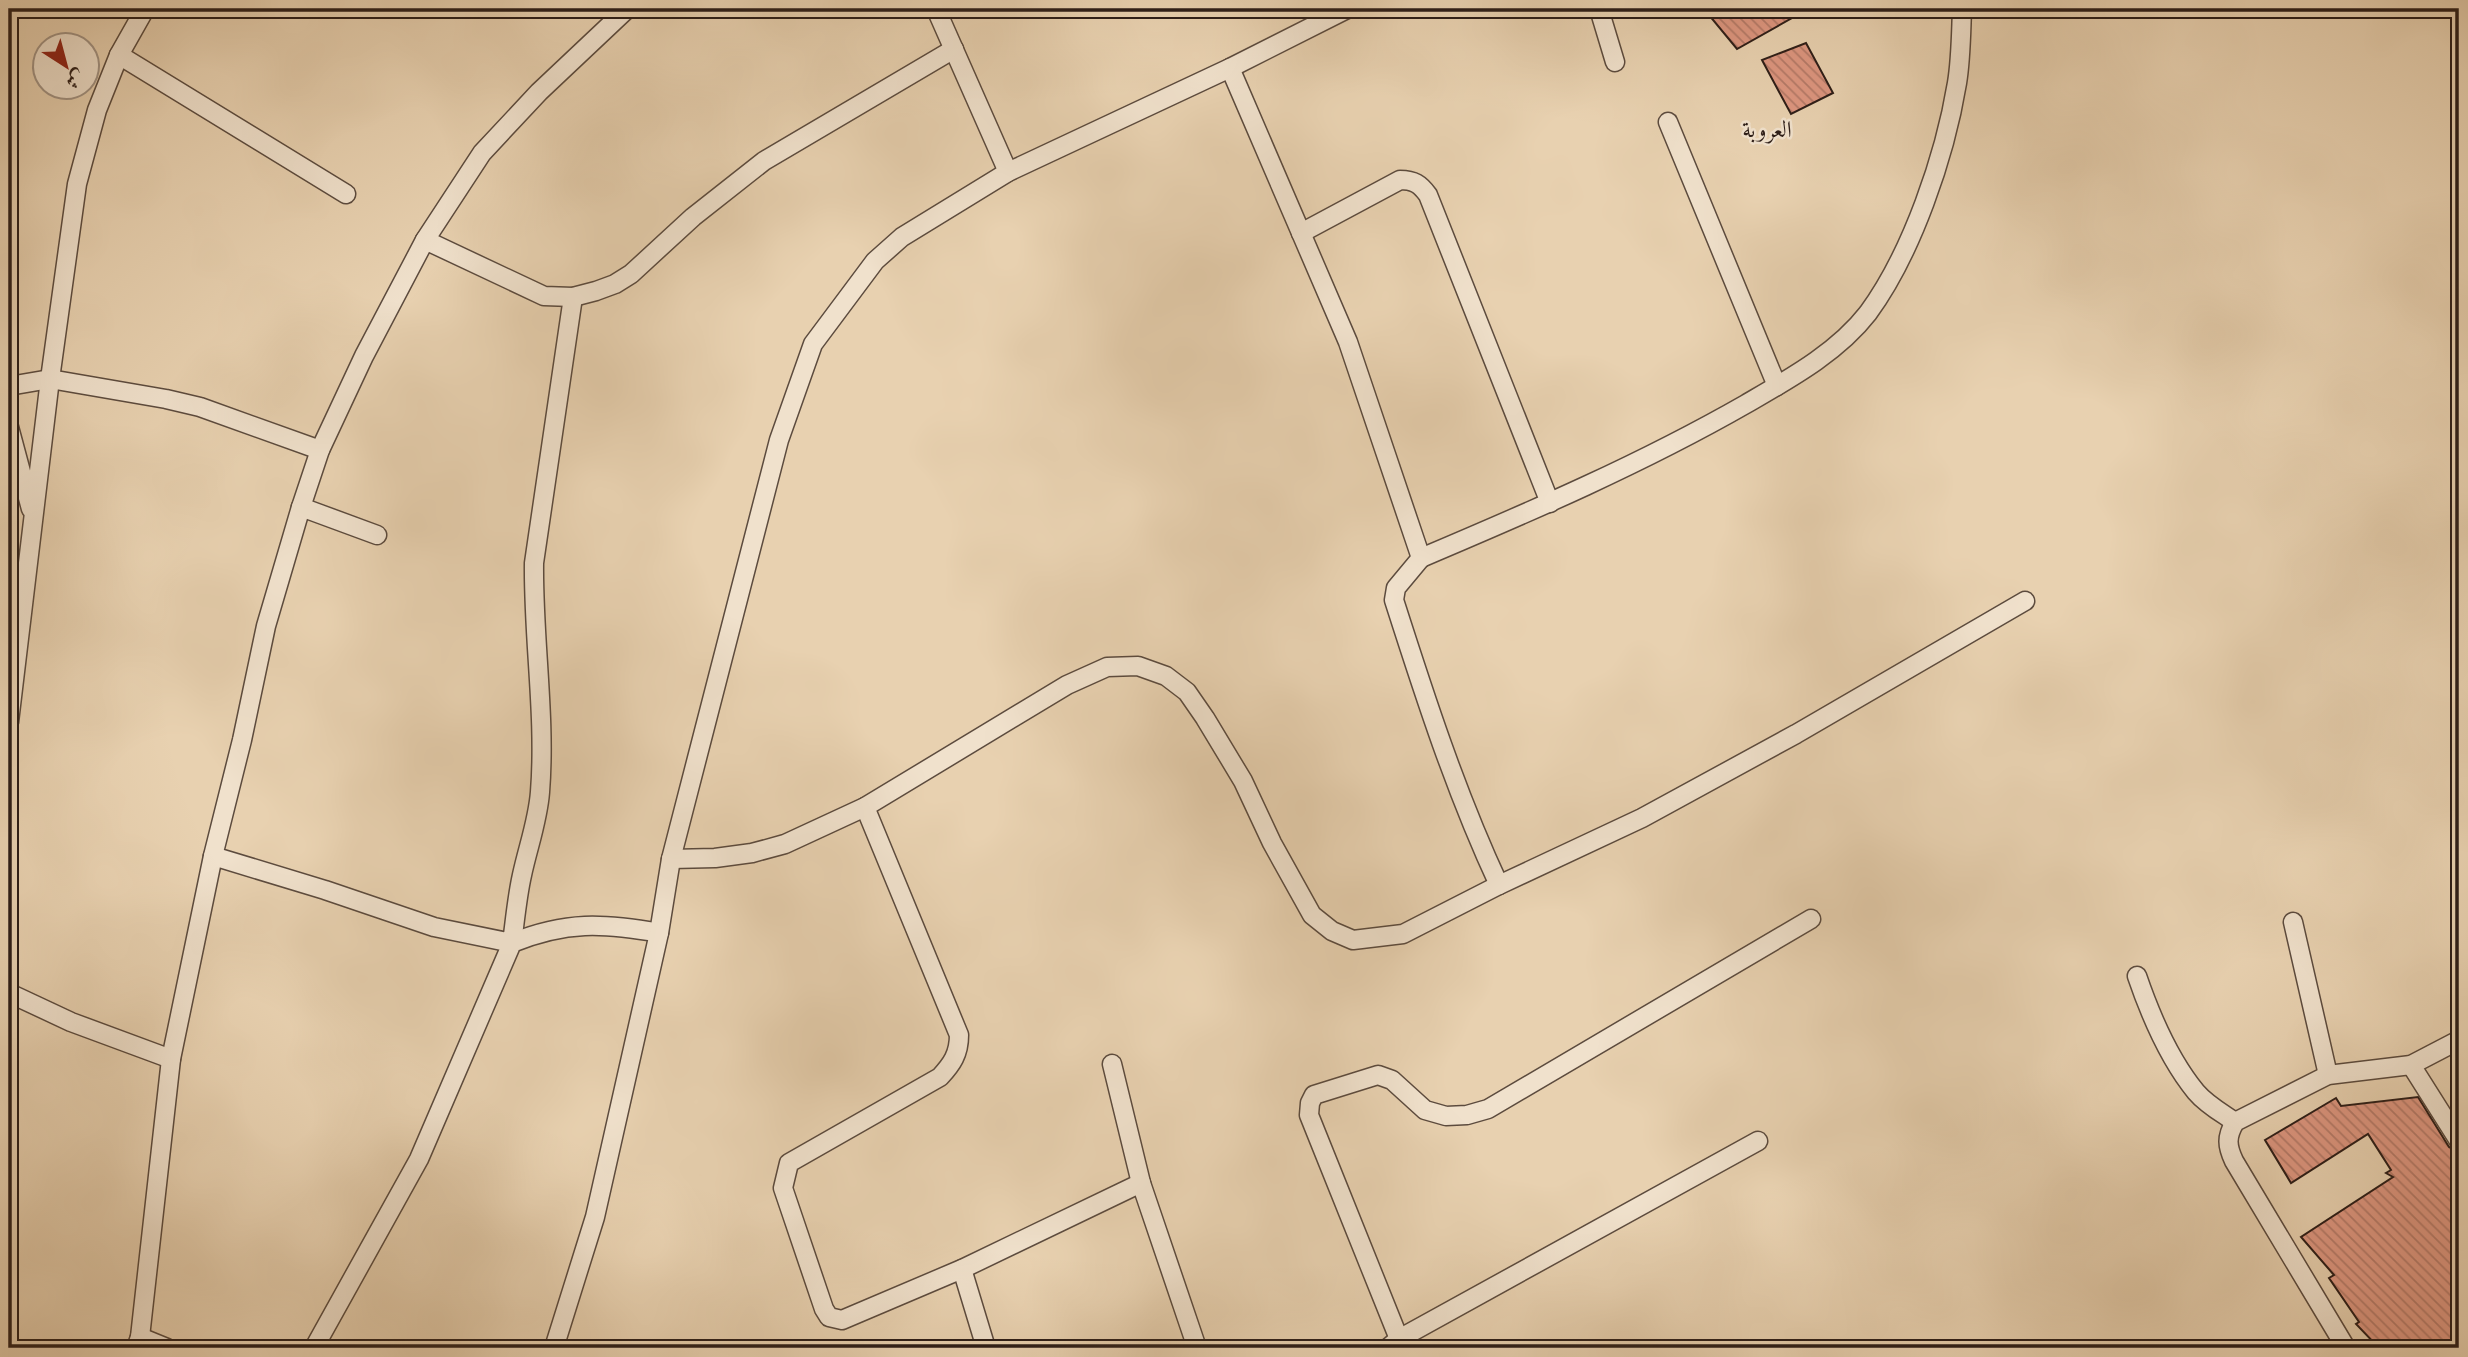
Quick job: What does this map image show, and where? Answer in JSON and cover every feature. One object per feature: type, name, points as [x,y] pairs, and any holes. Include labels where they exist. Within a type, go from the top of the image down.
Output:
[{"type":"street","points":[[9,722],[50,379],[77,184],[97,110],[118,55],[145,9]]},
{"type":"street","points":[[167,1348],[138,1343],[172,1059],[213,856],[242,740],[266,626],[320,450],[364,356],[425,240],[482,153],[540,92],[627,9]]},
{"type":"street","points":[[936,9],[1008,172]]},
{"type":"street","points":[[554,1348],[595,1217],[659,933],[671,859],[779,440],[813,344],[875,261],[902,237],[1008,172],[1230,68],[1347,9]]},
{"type":"street","points":[[1600,9],[1615,62]]},
{"type":"street","points":[[1499,885],[1480,845],[1427,706],[1394,600],[1396,588],[1421,558],[1550,503],[1678,442],[1777,386],[1834,348],[1867,313],[1894,271],[1919,215],[1943,146],[1957,81],[1962,9]]},
{"type":"street","points":[[425,240],[544,296],[573,297],[615,284],[647,261],[725,190],[764,161],[954,48]]},
{"type":"street","points":[[118,55],[346,194]]},
{"type":"street","points":[[1230,68],[1348,342],[1421,558]]},
{"type":"street","points":[[1668,122],[1777,386]]},
{"type":"street","points":[[1301,233],[1400,180],[1420,184],[1428,195],[1550,503]]},
{"type":"street","points":[[314,1348],[419,1159],[512,943],[521,877],[533,835],[540,794],[542,757],[534,563],[573,297]]},
{"type":"street","points":[[9,386],[50,379],[166,399],[200,407],[320,450]]},
{"type":"street","points":[[9,427],[33,519]]},
{"type":"street","points":[[301,508],[377,534]]},
{"type":"street","points":[[671,859],[715,858],[752,853],[785,844],[865,807],[1067,685],[1107,667],[1138,666],[1166,676],[1187,692],[1243,781],[1272,843],[1312,915],[1332,931],[1353,940],[1403,934],[1499,885],[1642,818],[1796,734],[2025,601]]},
{"type":"street","points":[[865,807],[959,1035],[959,1046],[954,1061],[940,1077],[789,1163],[783,1188],[824,1309],[834,1320],[842,1320],[962,1269],[1140,1183]]},
{"type":"street","points":[[213,856],[434,927],[512,943],[536,933],[566,927],[613,925],[659,933]]},
{"type":"street","points":[[1758,1141],[1394,1344],[1309,1115],[1310,1102],[1314,1095],[1378,1075],[1392,1080],[1424,1110],[1447,1116],[1467,1115],[1488,1109],[1811,919]]},
{"type":"street","points":[[2292,922],[2328,1075]]},
{"type":"street","points":[[2137,976],[2158,1031],[2179,1068],[2197,1094],[2235,1122]]},
{"type":"street","points":[[9,993],[71,1022],[172,1059]]},
{"type":"street","points":[[2346,1348],[2228,1148],[2229,1133],[2235,1122],[2328,1075],[2411,1065],[2459,1040]]},
{"type":"street","points":[[1112,1064],[1140,1183],[1197,1348]]},
{"type":"street","points":[[2411,1065],[2459,1140]]},
{"type":"street","points":[[962,1269],[986,1348]]},
{"type":"building","points":[[1704,9],[1808,9],[1737,49]]},
{"type":"building","points":[[1806,43],[1833,93],[1791,114],[1762,60]]},
{"type":"building","points":[[2418,1097],[2449,1147],[2459,1152],[2459,1348],[2379,1348],[2356,1324],[2359,1322],[2329,1278],[2334,1275],[2301,1237],[2393,1177],[2386,1173],[2391,1170],[2368,1134],[2291,1183],[2265,1140],[2336,1098],[2341,1106]]},
{"type":"district","name":"العروبة","points":[[1767,129]]}]
